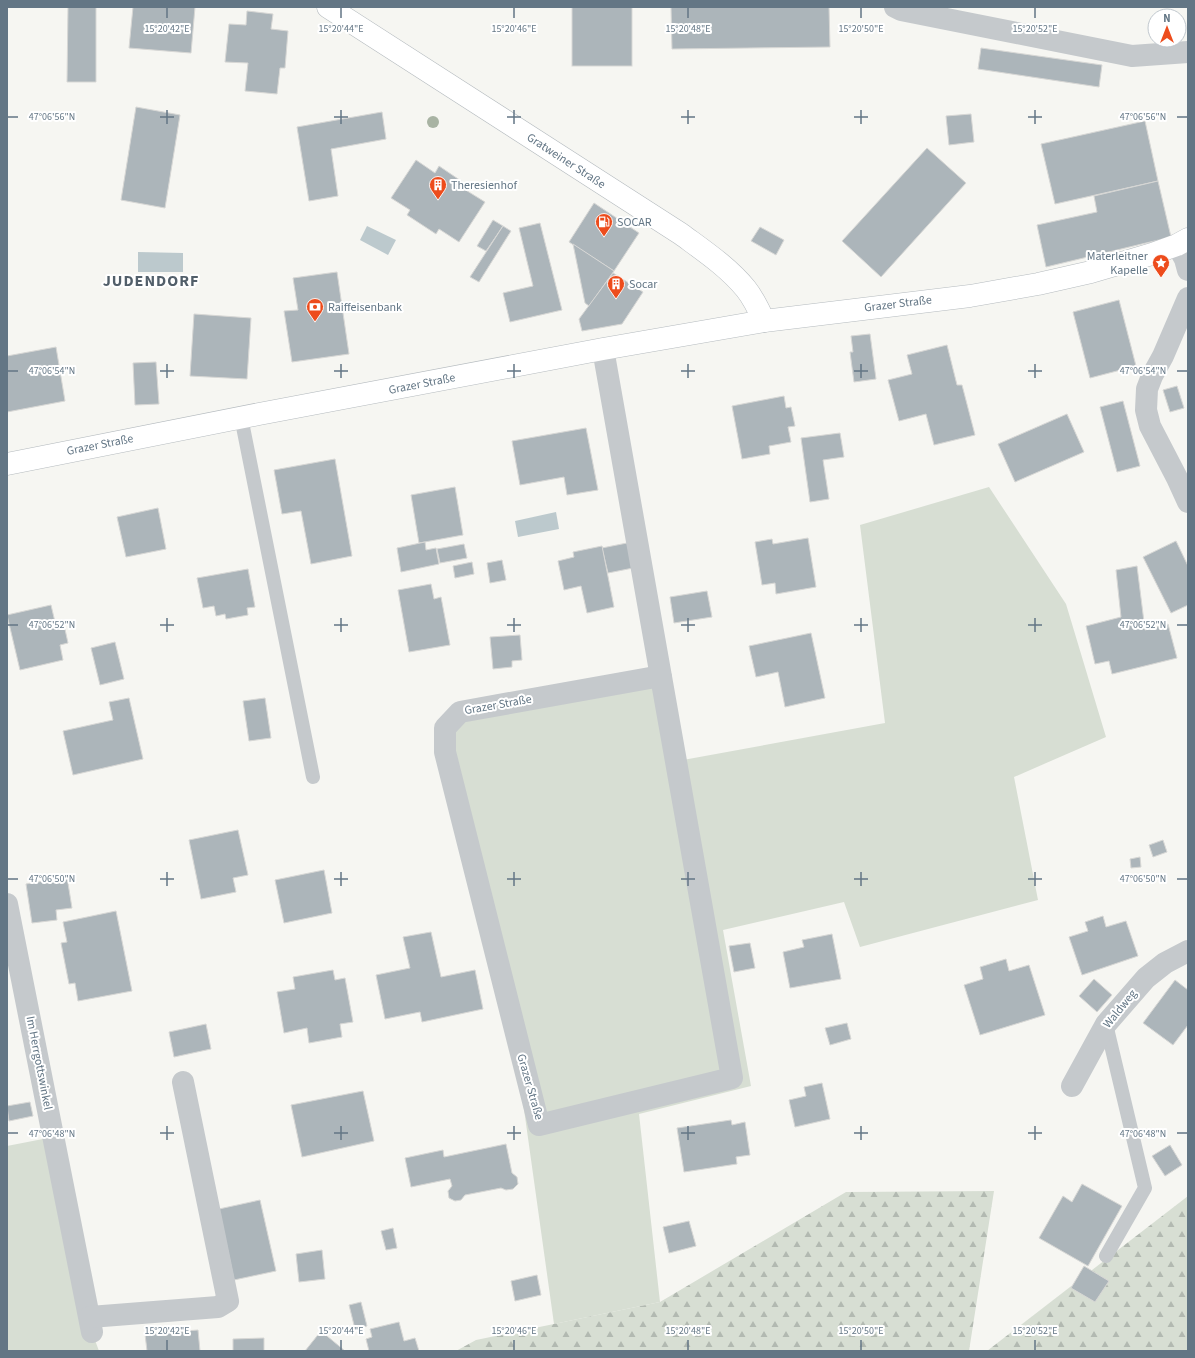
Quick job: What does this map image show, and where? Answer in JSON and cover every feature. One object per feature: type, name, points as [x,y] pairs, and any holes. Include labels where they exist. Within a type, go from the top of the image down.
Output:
[{"type":"main road","name":"Gratweiner Straße","points":[[328,7],[681,234],[723,265],[746,289],[756,304],[764,321]]},
{"type":"main road","name":"Grazer Straße","points":[[7,464],[241,417],[604,349],[764,321],[970,296],[1038,284],[1105,268],[1152,254],[1182,242]]},
{"type":"street","points":[[895,7],[901,10],[1132,56],[1188,52]]},
{"type":"street","points":[[1182,242],[1188,270]]},
{"type":"street","points":[[1188,298],[1147,389],[1146,410],[1150,426],[1188,502]]},
{"type":"street","name":"Grazer Straße","points":[[604,349],[732,1078],[539,1126],[445,752],[445,728],[460,712],[661,676]]},
{"type":"street","name":"Im Herrgottswinkel","points":[[7,904],[91,1324],[218,1308],[228,1301],[183,1082]]},
{"type":"street","name":"Waldweg","points":[[1072,1086],[1106,1024],[1146,978],[1165,963],[1188,951]]},
{"type":"lane","points":[[241,417],[313,777]]},
{"type":"lane","points":[[1106,1024],[1145,1188],[1106,1256]]},
{"type":"green space","points":[[989,487],[1066,604],[1106,737],[1014,777],[1038,900],[860,947],[844,902],[723,930],[751,1086],[639,1114],[660,1302],[554,1324],[509,1002],[461,797],[453,730],[465,718],[656,684],[672,762],[885,723],[860,525]]},
{"type":"green space","points":[[48,1138],[92,1332],[99,1351],[7,1351],[7,1146]]},
{"type":"green space","points":[[994,1191],[969,1351],[456,1351],[476,1340],[660,1302],[846,1192]]},
{"type":"green space","points":[[1188,1196],[1188,1351],[987,1351]]},
{"type":"shaded area","points":[[367,226],[396,240],[388,255],[360,240]]},
{"type":"shaded area","points":[[138,252],[183,253],[183,272],[138,272]]},
{"type":"shaded area","points":[[556,512],[559,529],[518,537],[515,521]]},
{"type":"building","points":[[68,7],[96,7],[96,82],[67,82]]},
{"type":"building","points":[[133,7],[195,7],[191,53],[129,48]]},
{"type":"building","points":[[572,7],[632,7],[632,66],[572,66]]},
{"type":"building","points":[[671,7],[829,7],[830,47],[672,49]]},
{"type":"building","points":[[247,11],[273,14],[271,29],[288,31],[285,68],[280,68],[277,94],[245,91],[248,63],[225,62],[229,24],[246,25]]},
{"type":"building","points":[[981,48],[1102,65],[1099,87],[978,69]]},
{"type":"building","points":[[136,107],[180,115],[165,208],[121,200]]},
{"type":"building","points":[[382,112],[386,139],[331,149],[338,196],[309,201],[297,127]]},
{"type":"building","points":[[971,114],[974,142],[949,145],[946,116]]},
{"type":"building","points":[[1145,121],[1158,181],[1055,204],[1041,144]]},
{"type":"building","points":[[927,148],[966,183],[881,277],[842,241]]},
{"type":"building","name":"Theresienhof","points":[[416,160],[435,173],[439,166],[467,185],[464,189],[485,202],[459,242],[439,229],[436,234],[407,215],[410,210],[391,198]]},
{"type":"building","points":[[1158,181],[1171,237],[1046,267],[1037,225],[1097,212],[1094,196]]},
{"type":"building","name":"SOCAR","points":[[594,203],[639,233],[614,271],[569,242]]},
{"type":"building","points":[[493,220],[503,226],[486,251],[477,246]]},
{"type":"building","points":[[540,223],[562,310],[510,322],[503,293],[533,286],[519,228]]},
{"type":"building","points":[[503,226],[511,231],[479,282],[470,277]]},
{"type":"building","points":[[760,227],[784,240],[776,255],[751,241]]},
{"type":"building","points":[[573,244],[614,271],[589,306],[585,303]]},
{"type":"building","name":"Raiffeisenbank","points":[[337,272],[349,354],[292,362],[284,311],[298,310],[293,278]]},
{"type":"building","name":"Socar","points":[[613,273],[643,292],[622,324],[582,331],[579,319]]},
{"type":"building","points":[[1119,300],[1136,366],[1090,378],[1073,312]]},
{"type":"building","points":[[194,314],[251,318],[247,379],[190,376]]},
{"type":"building","points":[[870,334],[876,379],[854,382],[850,352],[853,352],[851,336]]},
{"type":"building","points":[[947,345],[957,385],[962,385],[975,435],[934,445],[926,414],[899,421],[888,380],[912,374],[907,355]]},
{"type":"building","points":[[56,347],[65,401],[7,412],[7,356]]},
{"type":"building","points":[[156,362],[159,404],[135,405],[133,363]]},
{"type":"building","points":[[1177,386],[1184,408],[1170,412],[1163,390]]},
{"type":"building","points":[[784,396],[786,408],[791,407],[795,426],[788,427],[791,442],[769,446],[770,454],[742,459],[732,406]]},
{"type":"building","points":[[1123,401],[1140,466],[1117,472],[1100,407]]},
{"type":"building","points":[[1067,414],[1084,452],[1015,482],[998,444]]},
{"type":"building","points":[[586,428],[598,490],[567,495],[564,477],[520,485],[512,441]]},
{"type":"building","points":[[840,433],[844,457],[823,460],[829,499],[810,502],[801,438]]},
{"type":"building","points":[[335,459],[352,556],[311,564],[301,511],[282,514],[274,470]]},
{"type":"building","points":[[455,487],[463,535],[419,543],[411,495]]},
{"type":"building","points":[[158,508],[166,549],[126,557],[117,517]]},
{"type":"building","points":[[808,538],[816,587],[776,594],[775,583],[762,585],[755,542],[772,539],[773,544]]},
{"type":"building","points":[[1176,541],[1188,566],[1188,605],[1171,613],[1143,557]]},
{"type":"building","points":[[425,542],[426,550],[436,548],[439,564],[401,572],[397,548]]},
{"type":"building","points":[[627,543],[633,568],[608,573],[602,548]]},
{"type":"building","points":[[464,544],[467,558],[440,563],[437,549]]},
{"type":"building","points":[[602,546],[614,607],[587,613],[581,586],[564,590],[558,561],[574,557],[573,552]]},
{"type":"building","points":[[502,560],[506,580],[490,583],[487,563]]},
{"type":"building","points":[[472,562],[474,574],[455,578],[453,566]]},
{"type":"building","points":[[1137,566],[1145,630],[1168,624],[1177,658],[1112,674],[1109,661],[1095,664],[1086,626],[1121,617],[1116,570]]},
{"type":"building","points":[[248,569],[255,607],[247,608],[248,615],[226,619],[225,614],[216,616],[214,606],[203,608],[197,578]]},
{"type":"building","points":[[431,584],[434,599],[441,597],[450,645],[409,652],[398,590]]},
{"type":"building","points":[[707,591],[712,617],[674,623],[670,597]]},
{"type":"building","points":[[51,605],[55,622],[63,620],[68,643],[60,645],[63,660],[20,670],[7,615]]},
{"type":"building","points":[[811,633],[825,698],[785,707],[778,672],[756,677],[749,646]]},
{"type":"building","points":[[520,635],[522,660],[512,661],[512,667],[493,669],[490,637]]},
{"type":"building","points":[[115,642],[124,679],[100,685],[91,648]]},
{"type":"building","points":[[129,698],[143,759],[73,775],[63,731],[113,720],[109,702]]},
{"type":"building","points":[[265,698],[271,738],[249,741],[243,701]]},
{"type":"building","points":[[238,830],[248,875],[233,878],[236,892],[201,899],[189,840]]},
{"type":"building","points":[[1163,840],[1167,852],[1153,857],[1149,845]]},
{"type":"building","points":[[1140,857],[1141,867],[1131,868],[1130,859]]},
{"type":"building","points":[[324,870],[332,913],[284,923],[275,880]]},
{"type":"building","points":[[67,877],[72,908],[56,910],[57,920],[32,923],[26,884]]},
{"type":"building","points":[[116,911],[132,991],[78,1001],[75,983],[69,984],[61,943],[67,942],[63,922]]},
{"type":"building","points":[[1103,916],[1106,927],[1126,921],[1138,956],[1082,975],[1069,937],[1088,931],[1085,922]]},
{"type":"building","points":[[431,932],[441,977],[475,970],[483,1009],[422,1022],[420,1012],[385,1019],[376,975],[410,968],[403,937]]},
{"type":"building","points":[[832,934],[841,979],[790,988],[783,952],[804,947],[802,940]]},
{"type":"building","points":[[750,943],[755,968],[734,972],[729,946]]},
{"type":"building","points":[[1006,959],[1009,971],[1029,965],[1045,1015],[980,1035],[964,985],[983,979],[980,967]]},
{"type":"building","points":[[333,970],[335,980],[345,978],[353,1022],[340,1024],[342,1037],[309,1043],[307,1028],[284,1033],[277,992],[295,989],[293,977]]},
{"type":"building","points":[[1094,979],[1112,995],[1097,1012],[1079,996]]},
{"type":"building","points":[[1175,980],[1188,990],[1188,1025],[1173,1045],[1143,1023]]},
{"type":"building","points":[[847,1023],[851,1039],[830,1045],[825,1028]]},
{"type":"building","points":[[206,1024],[211,1049],[174,1057],[169,1032]]},
{"type":"building","points":[[822,1083],[830,1119],[795,1127],[789,1100],[806,1096],[804,1087]]},
{"type":"building","points":[[363,1091],[374,1141],[302,1157],[291,1105]]},
{"type":"building","points":[[30,1102],[33,1116],[9,1121],[7,1106]]},
{"type":"building","points":[[731,1120],[732,1125],[745,1122],[750,1155],[736,1157],[737,1164],[684,1172],[677,1128]]},
{"type":"building","points":[[506,1144],[512,1173],[517,1177],[518,1184],[513,1189],[506,1190],[501,1188],[465,1195],[461,1200],[455,1201],[449,1198],[448,1191],[452,1186],[450,1179],[411,1187],[405,1158],[443,1150],[444,1157]]},
{"type":"building","points":[[1170,1145],[1182,1165],[1165,1176],[1152,1156]]},
{"type":"building","points":[[1082,1184],[1122,1206],[1088,1266],[1039,1238],[1063,1196],[1072,1202]]},
{"type":"building","points":[[260,1200],[276,1271],[234,1280],[219,1209]]},
{"type":"building","points":[[689,1221],[696,1246],[669,1253],[663,1227]]},
{"type":"building","points":[[393,1228],[397,1248],[386,1250],[381,1231]]},
{"type":"building","points":[[322,1250],[325,1279],[299,1282],[296,1254]]},
{"type":"building","points":[[1084,1266],[1109,1281],[1095,1302],[1071,1288]]},
{"type":"building","points":[[537,1275],[541,1295],[515,1301],[511,1281]]},
{"type":"building","points":[[361,1302],[367,1326],[355,1329],[349,1305]]},
{"type":"building","points":[[399,1322],[404,1341],[415,1338],[419,1351],[369,1351],[366,1339],[372,1337],[370,1329]]},
{"type":"building","points":[[198,1330],[200,1351],[147,1351],[145,1334]]},
{"type":"building","points":[[321,1331],[345,1351],[305,1351]]},
{"type":"building","points":[[264,1338],[264,1351],[233,1351],[233,1339]]},
{"type":"place","name":"Theresienhof","points":[[438,200]]},
{"type":"place","name":"SOCAR","points":[[604,237]]},
{"type":"place","name":"Materleitner Kapelle","points":[[1161,278]]},
{"type":"place","name":"Socar","points":[[616,299]]},
{"type":"place","name":"Raiffeisenbank","points":[[315,322]]},
{"type":"district","name":"JUDENDORF","points":[[151,281]]}]
